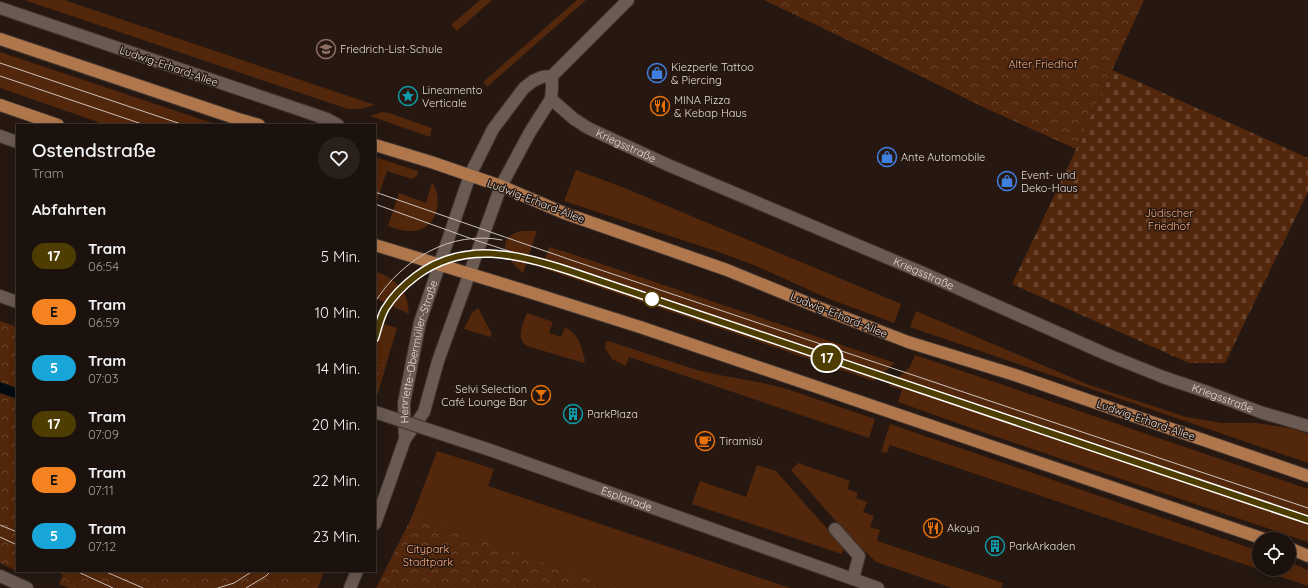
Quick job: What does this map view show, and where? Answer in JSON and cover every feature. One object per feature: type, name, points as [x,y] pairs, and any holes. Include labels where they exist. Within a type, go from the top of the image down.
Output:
[{"type":"main road","points":[[0,40],[256,124]]},
{"type":"main road","points":[[0,105],[55,124]]},
{"type":"main road","name":"Ludwig-Erhard-Allee","points":[[378,145],[502,186],[564,213],[727,270],[903,340],[1023,378],[1308,476]]},
{"type":"main road","points":[[376,245],[654,332],[1252,535]]},
{"type":"main road","points":[[1296,551],[1308,556]]},
{"type":"street","points":[[551,99],[552,76],[628,0]]},
{"type":"street","name":"Ludwig-Erhard-Allee","points":[[0,8],[327,119],[336,124]]},
{"type":"street","name":"Henriette-Obermüller-Straße","points":[[405,439],[404,403],[420,322],[470,175],[493,129],[524,88],[532,81],[542,77],[552,76]]},
{"type":"street","name":"Henriette-Obermüller-Straße","points":[[376,521],[405,439],[424,412],[438,361],[502,186],[530,132],[551,99]]},
{"type":"street","name":"Kriegsstraße","points":[[551,99],[574,119],[588,128],[668,165],[921,272],[1108,355],[1163,377],[1263,413],[1308,426]]},
{"type":"street","points":[[0,136],[16,142]]},
{"type":"street","points":[[0,296],[16,302]]},
{"type":"street","name":"Esplanade","points":[[376,412],[490,450],[878,588]]},
{"type":"street","points":[[835,529],[860,556],[853,579]]},
{"type":"street","points":[[350,588],[357,572]]},
{"type":"street","points":[[0,576],[27,588]]},
{"type":"green space","points":[[24,0],[64,0],[375,105],[360,109],[348,109]]},
{"type":"green space","points":[[480,0],[492,0],[457,31],[451,25]]},
{"type":"green space","points":[[577,0],[586,0],[487,87],[483,82]]},
{"type":"green space","name":"Alter Friedhof","points":[[764,0],[1144,0],[1076,149],[983,107]]},
{"type":"green space","points":[[0,52],[215,124],[98,124],[98,122],[0,88]]},
{"type":"green space","name":"Jüdischer Friedhof","points":[[1112,70],[1308,158],[1308,192],[1225,363],[1189,363],[1012,284],[1068,167]]},
{"type":"green space","points":[[382,112],[432,128],[430,137],[370,116]]},
{"type":"green space","points":[[376,157],[418,171],[417,176],[412,179],[387,171],[376,203]]},
{"type":"green space","points":[[576,170],[622,187],[901,304],[894,323],[827,298],[754,265],[564,201]]},
{"type":"green space","points":[[432,182],[436,189],[438,205],[436,213],[427,225],[421,229],[412,231],[400,230],[388,226],[399,193],[426,203]]},
{"type":"green space","points":[[522,231],[537,231],[523,273],[508,256],[505,244],[507,238]]},
{"type":"green space","points":[[549,247],[895,363],[874,381],[542,268]]},
{"type":"green space","points":[[376,272],[388,277],[400,287],[406,297],[409,314],[376,298]]},
{"type":"green space","points":[[478,308],[492,334],[490,337],[464,329],[472,313]]},
{"type":"green space","points":[[916,311],[1089,385],[1186,417],[1222,423],[1256,423],[1290,428],[1308,434],[1308,463],[910,327]]},
{"type":"green space","points":[[527,313],[553,322],[549,333],[561,337],[565,327],[570,330],[579,341],[585,360],[584,363],[527,346],[523,343],[521,339],[521,331]]},
{"type":"green space","points":[[0,321],[16,327],[16,571],[0,563]]},
{"type":"green space","points":[[376,321],[397,328],[376,399]]},
{"type":"green space","points":[[608,341],[697,370],[787,389],[875,419],[869,438],[629,357],[626,366],[612,359],[605,348],[606,342]]},
{"type":"green space","points":[[915,355],[1308,489],[1308,542],[1296,538],[1296,532],[1278,532],[898,402],[902,390],[889,386],[910,367]]},
{"type":"green space","points":[[376,363],[386,365],[376,399]]},
{"type":"green space","points":[[890,424],[1252,549],[1252,567],[890,445],[887,453],[881,452]]},
{"type":"green space","points":[[437,451],[494,469],[488,486],[790,588],[619,588],[416,519],[412,517]]},
{"type":"green space","points":[[798,463],[850,481],[847,489],[858,493],[856,498],[867,502],[863,512],[874,516],[870,527],[880,530],[877,541],[1003,583],[1001,588],[952,588],[876,562],[847,534],[791,470]]},
{"type":"green space","points":[[757,465],[776,471],[844,546],[842,554],[692,504],[700,481],[746,497]]},
{"type":"green space","name":"Citypark Stadtpark","points":[[412,517],[619,588],[376,588]]},
{"type":"green space","points":[[1296,565],[1308,570],[1308,586],[1278,576],[1296,576]]},
{"type":"green space","points":[[57,572],[324,572],[318,588],[69,588],[59,584],[63,575]]},
{"type":"water","points":[[0,382],[16,388],[16,399],[0,393]]},
{"type":"tram line","points":[[0,63],[181,124]]},
{"type":"tram line","points":[[0,76],[142,124]]},
{"type":"tram line","points":[[376,192],[574,261],[1308,508]]},
{"type":"tram line","points":[[376,204],[472,239],[1308,520]]},
{"type":"tram line","points":[[376,301],[399,273],[430,251],[464,239],[483,238],[502,240]]},
{"type":"tram line","name":"17","points":[[376,335],[384,311],[393,297],[413,278],[441,261],[477,253],[506,254],[522,257],[570,271],[1308,520]]},
{"type":"tram line","points":[[384,311],[406,284],[432,266],[455,257],[467,255],[480,253],[507,254]]},
{"type":"tram line","points":[[0,525],[16,532]]},
{"type":"tram line","points":[[0,537],[16,545]]},
{"type":"tram line","points":[[78,572],[113,588]]},
{"type":"tram line","points":[[106,572],[143,588]]},
{"type":"tram line","points":[[218,588],[234,583],[251,572]]},
{"type":"tram line","points":[[246,588],[270,572]]},
{"type":"place","name":"Friedrich-List-Schule","points":[[326,49]]},
{"type":"place","name":"Kiezperle Tattoo & Piercing","points":[[657,73]]},
{"type":"place","name":"Lineamento Verticale","points":[[408,96]]},
{"type":"place","name":"MINA Pizza & Kebap Haus","points":[[660,106]]},
{"type":"place","name":"Ante Automobile","points":[[887,157]]},
{"type":"place","name":"Event- und Deko-Haus","points":[[1007,181]]},
{"type":"place","name":"Selvi Selection Café Lounge Bar","points":[[541,395]]},
{"type":"place","name":"ParkPlaza","points":[[573,414]]},
{"type":"place","name":"Tiramisù","points":[[705,441]]},
{"type":"place","name":"Akoya","points":[[933,528]]},
{"type":"place","name":"ParkArkaden","points":[[995,546]]}]
